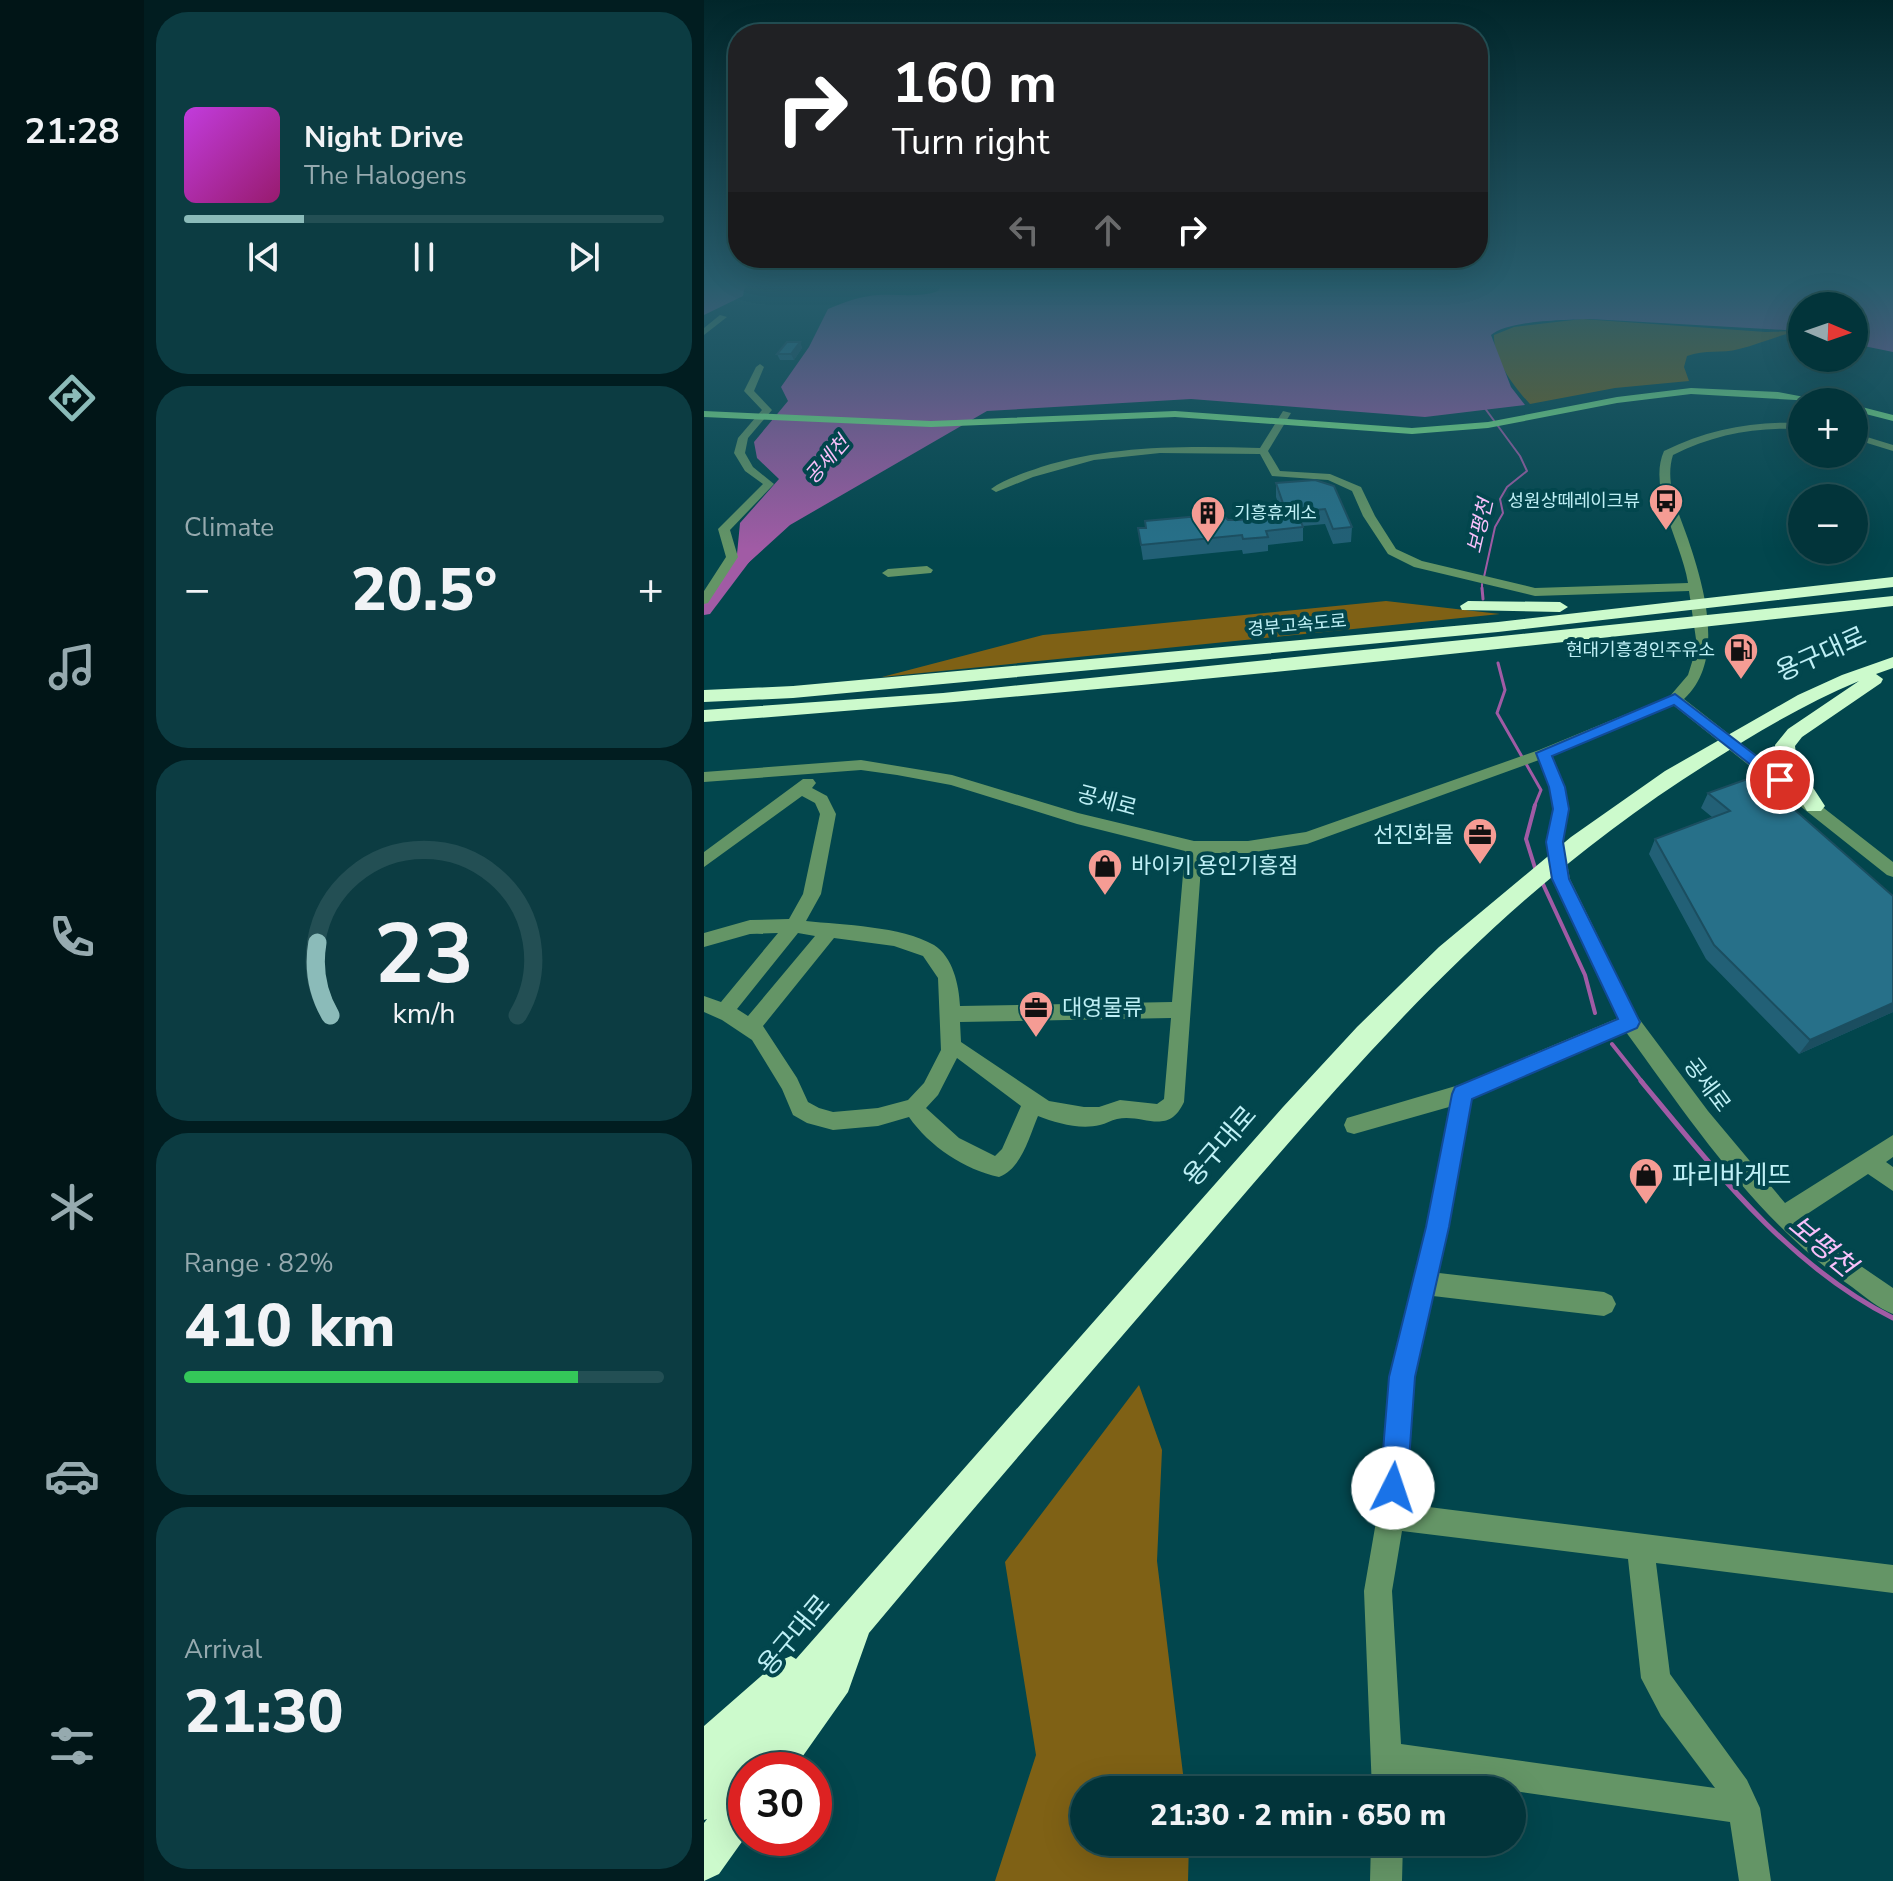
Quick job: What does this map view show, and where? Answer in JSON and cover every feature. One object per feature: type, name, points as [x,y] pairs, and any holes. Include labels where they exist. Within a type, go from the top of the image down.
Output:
[{"type":"highway","name":"경부고속도로","points":[[704,695],[793,692],[1498,627],[1893,582]]},
{"type":"highway","name":"경부고속도로","points":[[704,716],[943,699],[1893,601]]},
{"type":"highway","points":[[1469,604],[1677,605]]},
{"type":"highway","points":[[1814,806],[1787,763],[1785,745],[1795,733],[1893,664]]},
{"type":"highway","name":"용구대로","points":[[704,1799],[1024,1421],[1366,1035],[1478,926],[1578,841],[1626,805],[1758,723],[1838,682],[1893,664]]},
{"type":"highway","points":[[704,695],[843,677]]},
{"type":"highway","points":[[704,1753],[855,1618]]},
{"type":"highway","points":[[781,1752],[834,1678],[855,1618]]},
{"type":"highway","points":[[704,1859],[728,1825]]},
{"type":"main road","points":[[1105,414],[1182,418],[1276,430],[1401,435],[1453,433],[1617,400],[1691,391],[1788,396]]},
{"type":"main road","points":[[1043,420],[1168,407],[1484,426]]},
{"type":"main road","points":[[1868,412],[1893,418]]},
{"type":"main road","points":[[704,414],[907,423],[1175,414],[1412,431],[1484,426]]},
{"type":"street","points":[[704,600],[732,557],[724,529],[769,484],[747,468],[738,456],[739,443],[744,435],[767,410],[749,391],[757,374]]},
{"type":"street","points":[[1263,451],[1286,413]]},
{"type":"street","points":[[1541,754],[1675,699],[1695,675],[1704,646],[1691,565],[1667,494],[1664,466],[1668,453],[1698,437],[1742,426],[1788,426]]},
{"type":"street","points":[[1868,440],[1893,448]]},
{"type":"street","points":[[996,489],[1032,472],[1103,453],[1151,449],[1263,451]]},
{"type":"street","points":[[1263,451],[1276,474],[1330,477],[1357,489],[1369,516],[1392,551],[1418,564],[1535,592],[1694,587]]},
{"type":"street","points":[[888,573],[927,570]]},
{"type":"street","points":[[1675,699],[1890,865]]},
{"type":"street","name":"공세로","points":[[704,777],[861,765],[952,780],[1077,818],[1194,847],[1248,847],[1307,838],[1541,754],[1557,787],[1561,809],[1555,834],[1561,879],[1630,1022],[1701,1118],[1783,1217],[1841,1266],[1893,1302]]},
{"type":"street","points":[[704,861],[800,788],[834,767]]},
{"type":"street","points":[[775,771],[785,779],[788,789],[782,802]]},
{"type":"street","points":[[724,1012],[794,926],[812,894],[828,814],[821,800],[800,788]]},
{"type":"street","points":[[951,1050],[961,1050],[1041,1109],[1096,1117],[1122,1109],[1157,1114],[1169,1109],[1174,1102],[1194,847]]},
{"type":"street","points":[[704,940],[750,927],[794,926],[895,939],[929,951],[947,976],[951,1050],[931,1089],[914,1107],[878,1117],[833,1121],[800,1108],[790,1084],[759,1034],[724,1012],[704,1004]]},
{"type":"street","points":[[749,1029],[831,929]]},
{"type":"street","points":[[951,1014],[1182,1010]]},
{"type":"street","points":[[1354,1125],[1402,1115],[1462,1094],[1630,1022]]},
{"type":"street","points":[[1387,1776],[1378,1591],[1391,1516],[1402,1377],[1462,1094]]},
{"type":"street","points":[[914,1107],[920,1118],[975,1160],[999,1167],[1010,1156],[1033,1103]]},
{"type":"street","points":[[1783,1217],[1893,1145]]},
{"type":"street","points":[[1870,1162],[1893,1181]]},
{"type":"street","points":[[1424,1283],[1604,1304]]},
{"type":"street","points":[[1391,1516],[1893,1579]]},
{"type":"street","points":[[1640,1547],[1656,1678],[1698,1743],[1736,1791],[1744,1808],[1755,1881]]},
{"type":"street","points":[[1386,1757],[1744,1808]]},
{"type":"street","points":[[1386,1881],[1387,1856]]},
{"type":"shaded area","points":[[1507,374],[1686,374],[1689,381],[1615,388],[1530,404]]},
{"type":"shaded area","points":[[1386,601],[1500,614],[882,677],[1043,635]]},
{"type":"shaded area","points":[[1139,1385],[1162,1450],[1157,1561],[1183,1776],[1070,1776],[1070,1856],[1189,1856],[1188,1881],[995,1881],[1036,1755],[1005,1562]]},
{"type":"water","points":[[790,374],[1506,374],[1511,387],[1525,405],[1425,417],[1191,399],[987,411],[790,525],[735,575],[740,523],[779,479],[757,458],[754,442],[788,401],[781,387]]},
{"type":"building","points":[[1315,480],[1334,486],[1352,527],[1333,529],[1325,509],[1297,512],[1303,527],[1266,531],[1268,537],[1243,539],[1242,535],[1141,545],[1138,528],[1146,528],[1145,521],[1222,514],[1228,520],[1287,515],[1276,483]]},
{"type":"building","points":[[1756,776],[1893,896],[1893,1003],[1810,1040],[1714,945],[1655,839],[1730,811],[1708,793]]},
{"type":"waterway","name":"보평천","points":[[1484,407],[1520,456],[1527,471],[1507,487],[1500,499],[1503,513],[1495,527],[1484,577]]},
{"type":"waterway","name":"공세천","points":[[704,610],[754,545]]},
{"type":"waterway","name":"보평천","points":[[1482,588],[1483,599]]},
{"type":"waterway","name":"보평천","points":[[1498,663],[1505,690],[1497,713],[1541,790],[1534,807]]},
{"type":"waterway","name":"보평천","points":[[1535,805],[1526,839],[1536,871]]},
{"type":"waterway","name":"보평천","points":[[1542,882],[1585,975],[1595,1013]]},
{"type":"waterway","name":"보평천","points":[[1612,1044],[1643,1083]]},
{"type":"waterway","name":"보평천","points":[[1641,1081],[1755,1213],[1820,1271],[1893,1318]]},
{"type":"place","name":"성원상떼레이크뷰","points":[[1666,532]]},
{"type":"place","name":"기흥휴게소","points":[[1208,544]]},
{"type":"place","name":"현대기흥경인주유소","points":[[1741,681]]},
{"type":"place","name":"선진화물","points":[[1480,866]]},
{"type":"place","name":"바이키 용인기흥점","points":[[1105,897]]},
{"type":"place","name":"대영물류","points":[[1036,1039]]},
{"type":"place","name":"파리바게뜨","points":[[1646,1206]]},
{"type":"route","points":[[1393,1488],[1402,1377],[1438,1227],[1462,1094],[1630,1022],[1561,879],[1555,842],[1561,809],[1557,787],[1544,753],[1675,699],[1780,780]]}]
